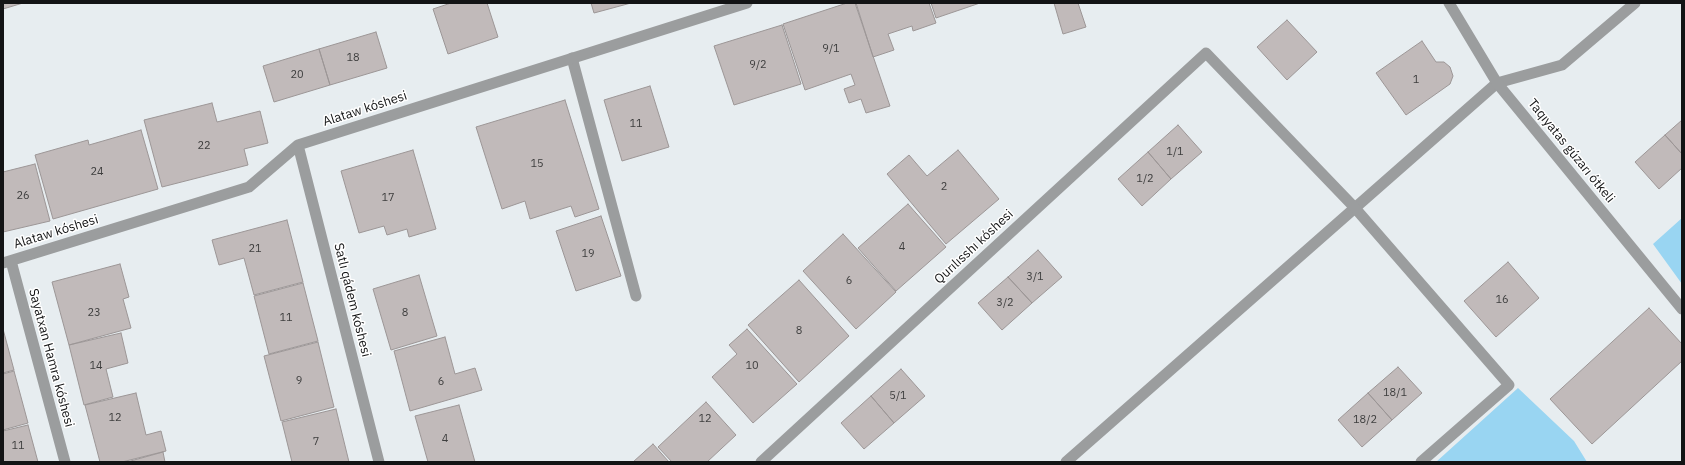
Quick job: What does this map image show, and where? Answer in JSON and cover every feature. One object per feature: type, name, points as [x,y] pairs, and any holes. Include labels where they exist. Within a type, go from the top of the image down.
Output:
[{"type":"street","name":"Alataw kóshesi","points":[[7,262],[249,187],[298,145],[747,3]]},
{"type":"street","name":"Taqıyatas gúzarı ótkeli","points":[[1449,3],[1498,83],[1682,310]]},
{"type":"street","points":[[1066,462],[1498,83],[1562,65],[1635,3]]},
{"type":"street","name":"Qurılısshı kóshesi","points":[[761,462],[1206,53],[1355,208]]},
{"type":"street","points":[[572,58],[636,296]]},
{"type":"street","name":"Satlı qádem kóshesi","points":[[298,145],[379,462]]},
{"type":"street","points":[[1355,208],[1509,385],[1421,462]]},
{"type":"street","name":"Sayatxan Hamra kóshesi","points":[[7,262],[65,462]]},
{"type":"shaded area","points":[[1682,218],[1682,284],[1653,244]]},
{"type":"shaded area","points":[[1518,388],[1574,441],[1587,462],[1436,462]]},
{"type":"building","points":[[3,3],[23,3],[3,9]]},
{"type":"building","points":[[451,3],[487,3],[498,37],[448,54],[433,9]]},
{"type":"building","points":[[591,3],[631,3],[594,13]]},
{"type":"building","points":[[847,3],[855,3],[890,106],[866,113],[861,99],[849,103],[844,89],[855,85],[851,74],[805,90],[783,24]]},
{"type":"building","points":[[856,3],[929,3],[936,23],[913,31],[912,26],[888,34],[894,50],[873,57]]},
{"type":"building","points":[[931,3],[980,3],[936,18]]},
{"type":"building","points":[[1054,3],[1078,3],[1086,27],[1063,34]]},
{"type":"building","points":[[1287,20],[1317,52],[1287,80],[1257,47]]},
{"type":"building","points":[[782,25],[801,84],[734,105],[714,46]]},
{"type":"building","points":[[376,32],[387,68],[330,85],[319,49]]},
{"type":"building","points":[[1422,41],[1436,62],[1444,62],[1450,67],[1453,76],[1450,84],[1406,115],[1376,73]]},
{"type":"building","points":[[319,49],[330,85],[274,102],[263,66]]},
{"type":"building","points":[[650,86],[669,147],[622,161],[604,100]]},
{"type":"building","points":[[565,100],[599,209],[575,217],[571,206],[530,219],[525,201],[502,209],[476,127]]},
{"type":"building","points":[[212,103],[217,122],[260,111],[268,143],[244,149],[248,165],[162,187],[144,120]]},
{"type":"building","points":[[1682,120],[1682,154],[1665,135]]},
{"type":"building","points":[[1178,125],[1202,152],[1171,179],[1148,152]]},
{"type":"building","points":[[141,130],[158,189],[53,219],[35,155],[88,140],[89,145]]},
{"type":"building","points":[[1665,135],[1682,154],[1682,168],[1659,189],[1635,162]]},
{"type":"building","points":[[413,150],[436,229],[409,237],[407,229],[387,235],[384,226],[359,233],[341,171]]},
{"type":"building","points":[[958,150],[999,199],[946,244],[887,174],[909,155],[927,176]]},
{"type":"building","points":[[1148,152],[1171,179],[1142,206],[1118,179]]},
{"type":"building","points":[[35,164],[50,221],[3,232],[3,172]]},
{"type":"building","points":[[908,204],[946,247],[896,291],[858,248]]},
{"type":"building","points":[[601,216],[621,276],[576,291],[556,231]]},
{"type":"building","points":[[287,220],[303,282],[254,295],[244,258],[219,265],[212,240]]},
{"type":"building","points":[[843,234],[896,292],[856,329],[803,271]]},
{"type":"building","points":[[1038,250],[1062,277],[1032,303],[1008,277]]},
{"type":"building","points":[[1508,262],[1539,298],[1496,337],[1464,301]]},
{"type":"building","points":[[120,264],[129,297],[123,299],[131,328],[69,345],[52,282]]},
{"type":"building","points":[[419,275],[437,336],[391,350],[373,289]]},
{"type":"building","points":[[1008,277],[1032,303],[1002,330],[978,303]]},
{"type":"building","points":[[799,280],[849,336],[799,382],[748,325]]},
{"type":"building","points":[[303,283],[318,341],[269,354],[254,296]]},
{"type":"building","points":[[1649,308],[1682,344],[1682,361],[1592,444],[1550,399]]},
{"type":"building","points":[[3,329],[14,370],[3,373]]},
{"type":"building","points":[[747,329],[797,384],[753,423],[712,377],[737,354],[729,345]]},
{"type":"building","points":[[121,333],[128,363],[106,369],[113,397],[84,405],[69,345]]},
{"type":"building","points":[[445,337],[455,374],[475,368],[482,390],[410,411],[394,351]]},
{"type":"building","points":[[318,342],[334,407],[281,421],[264,356]]},
{"type":"building","points":[[1398,367],[1422,393],[1392,420],[1368,393]]},
{"type":"building","points":[[901,369],[925,396],[894,423],[871,396]]},
{"type":"building","points":[[14,371],[28,423],[3,430],[3,374]]},
{"type":"building","points":[[136,393],[146,435],[161,431],[166,451],[122,462],[100,462],[85,405]]},
{"type":"building","points":[[1368,393],[1392,420],[1362,447],[1338,420]]},
{"type":"building","points":[[871,396],[894,423],[864,449],[841,423]]},
{"type":"building","points":[[706,402],[736,435],[707,462],[672,462],[658,447]]},
{"type":"building","points":[[459,405],[475,462],[428,462],[415,416]]},
{"type":"building","points":[[336,409],[349,462],[292,462],[282,422]]},
{"type":"building","points":[[28,425],[38,462],[3,462],[3,431]]},
{"type":"building","points":[[653,444],[669,462],[633,462]]},
{"type":"building","points":[[163,452],[165,462],[127,462]]}]
